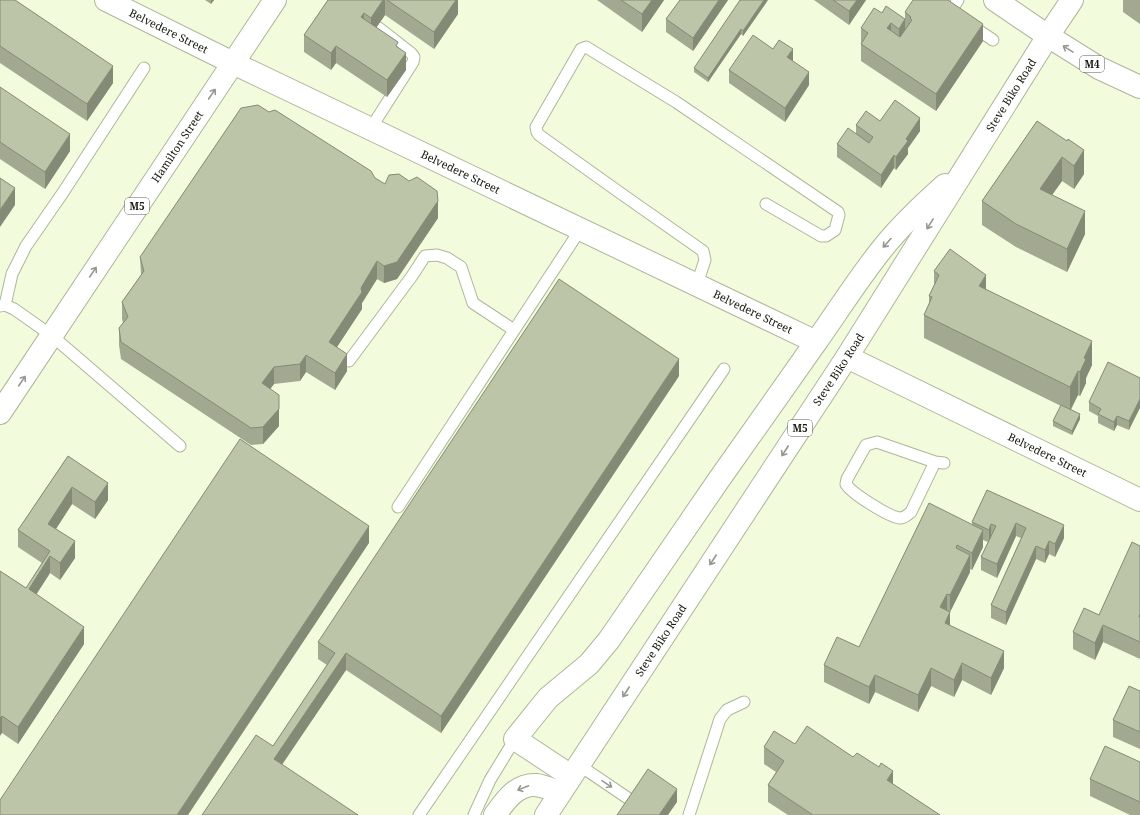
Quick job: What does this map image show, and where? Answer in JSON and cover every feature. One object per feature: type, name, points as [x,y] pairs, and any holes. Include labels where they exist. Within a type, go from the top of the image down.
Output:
[{"type":"main road","name":"Belvedere Street","points":[[106,0],[233,63],[816,342]]},
{"type":"main road","name":"Hamilton Street","points":[[0,413],[275,0]]},
{"type":"main road","name":"M4","points":[[995,0],[1048,36],[1100,68],[1140,87]]},
{"type":"main road","name":"Steve Biko Road","points":[[560,795],[846,357],[1072,0]]},
{"type":"main road","points":[[560,795],[514,739],[548,698],[589,664],[609,640],[718,480],[857,282],[883,248],[912,216],[966,167]]},
{"type":"main road","name":"Belvedere Street","points":[[846,357],[1140,500]]},
{"type":"main road","points":[[495,815],[507,799],[515,792],[529,786],[538,785],[560,795]]},
{"type":"lane","points":[[950,11],[958,0]]},
{"type":"lane","points":[[940,4],[993,40]]},
{"type":"lane","points":[[371,128],[413,62],[414,57],[379,28]]},
{"type":"lane","points":[[696,284],[705,260],[703,251],[545,140],[537,132],[536,127],[581,49],[586,47],[676,102],[838,212],[839,215],[835,230],[826,236],[821,236],[766,204]]},
{"type":"lane","points":[[144,68],[62,194],[26,246],[12,274],[2,306],[14,309],[51,336],[180,446]]},
{"type":"lane","points":[[398,507],[580,230]]},
{"type":"lane","points":[[349,361],[425,256],[437,254],[447,258],[461,267],[473,303],[514,330]]},
{"type":"lane","points":[[419,815],[724,369]]},
{"type":"lane","points":[[877,442],[939,462],[911,512],[901,518],[892,516],[853,492],[846,484],[847,479],[862,450],[866,445],[877,442]]},
{"type":"lane","points":[[689,815],[720,719],[727,710],[744,702]]},
{"type":"lane","points":[[474,815],[490,780],[514,739]]},
{"type":"lane","points":[[560,795],[635,802]]},
{"type":"building","points":[[0,0],[15,0],[113,66],[87,104],[0,46]]},
{"type":"building","points":[[328,0],[383,0],[371,18],[364,13],[361,17],[398,42],[396,46],[406,53],[387,80],[336,46],[331,53],[304,35]]},
{"type":"building","points":[[387,0],[456,0],[434,32]]},
{"type":"building","points":[[621,0],[652,0],[642,14]]},
{"type":"building","points":[[680,0],[719,0],[693,38],[666,19]]},
{"type":"building","points":[[740,0],[764,0],[743,31],[741,29],[708,78],[694,68]]},
{"type":"building","points":[[833,0],[857,0],[849,11]]},
{"type":"building","points":[[913,0],[948,0],[983,24],[936,94],[861,44],[868,33],[861,28],[874,8],[882,13],[886,6],[905,19],[899,29],[891,23],[887,28],[900,37],[912,20],[910,18],[911,17],[905,12]]},
{"type":"building","points":[[753,35],[773,49],[779,40],[793,49],[787,57],[809,72],[785,108],[729,70]]},
{"type":"building","points":[[0,87],[70,134],[45,172],[0,142]]},
{"type":"building","points":[[895,100],[920,118],[906,139],[908,141],[896,157],[894,155],[881,175],[837,144],[848,128],[869,143],[873,137],[856,125],[866,111],[880,121]]},
{"type":"building","points":[[258,105],[269,112],[275,110],[371,171],[375,178],[385,184],[389,175],[399,174],[409,181],[417,177],[437,191],[438,201],[397,262],[384,266],[377,261],[361,288],[362,292],[329,342],[347,354],[335,373],[306,355],[300,364],[274,367],[262,383],[279,395],[279,409],[263,427],[251,428],[121,342],[119,328],[128,317],[122,302],[144,271],[140,257],[241,108]]},
{"type":"building","points":[[1037,121],[1067,141],[1068,139],[1084,150],[1074,166],[1062,157],[1040,189],[1085,211],[1067,249],[1016,224],[982,201]]},
{"type":"building","points":[[0,178],[15,188],[0,210]]},
{"type":"building","points":[[950,249],[986,275],[979,286],[1092,341],[1084,358],[1086,359],[1080,372],[1078,371],[1070,387],[924,315],[932,297],[929,296],[939,275],[934,271]]},
{"type":"building","points":[[559,279],[679,359],[441,716],[346,653],[274,759],[358,815],[202,815],[256,735],[273,746],[335,653],[318,642]]},
{"type":"building","points":[[1108,362],[1140,378],[1140,399],[1129,421],[1117,416],[1114,422],[1098,414],[1101,409],[1089,402]]},
{"type":"building","points":[[1061,405],[1080,414],[1072,431],[1053,421]]},
{"type":"building","points":[[240,439],[369,526],[177,815],[0,815],[0,800]]},
{"type":"building","points":[[68,456],[108,483],[95,502],[72,487],[48,524],[75,541],[60,563],[50,556],[29,589],[84,627],[18,727],[2,716],[0,718],[0,571],[26,588],[50,551],[18,530]]},
{"type":"building","points":[[987,490],[1064,525],[1055,544],[1049,541],[1045,550],[1036,546],[1006,612],[991,605],[1026,528],[1016,523],[997,564],[981,557],[996,526],[991,524],[989,530],[972,522]]},
{"type":"building","points":[[929,503],[983,530],[972,553],[957,545],[956,548],[970,555],[950,595],[947,594],[940,607],[950,612],[945,623],[1004,651],[991,678],[962,663],[954,680],[931,668],[918,695],[875,675],[869,687],[824,665],[837,637],[859,647]]},
{"type":"building","points":[[1132,542],[1140,546],[1140,642],[1103,625],[1095,643],[1073,632],[1084,608],[1099,615]]},
{"type":"building","points":[[1129,686],[1140,691],[1140,732],[1113,720]]},
{"type":"building","points":[[807,726],[853,757],[857,753],[879,767],[881,763],[893,771],[887,780],[940,815],[813,815],[768,785],[784,761],[764,747],[774,731],[795,744]]},
{"type":"building","points":[[1105,746],[1140,762],[1140,802],[1090,779]]},
{"type":"building","points":[[648,769],[677,789],[659,815],[617,815]]}]
